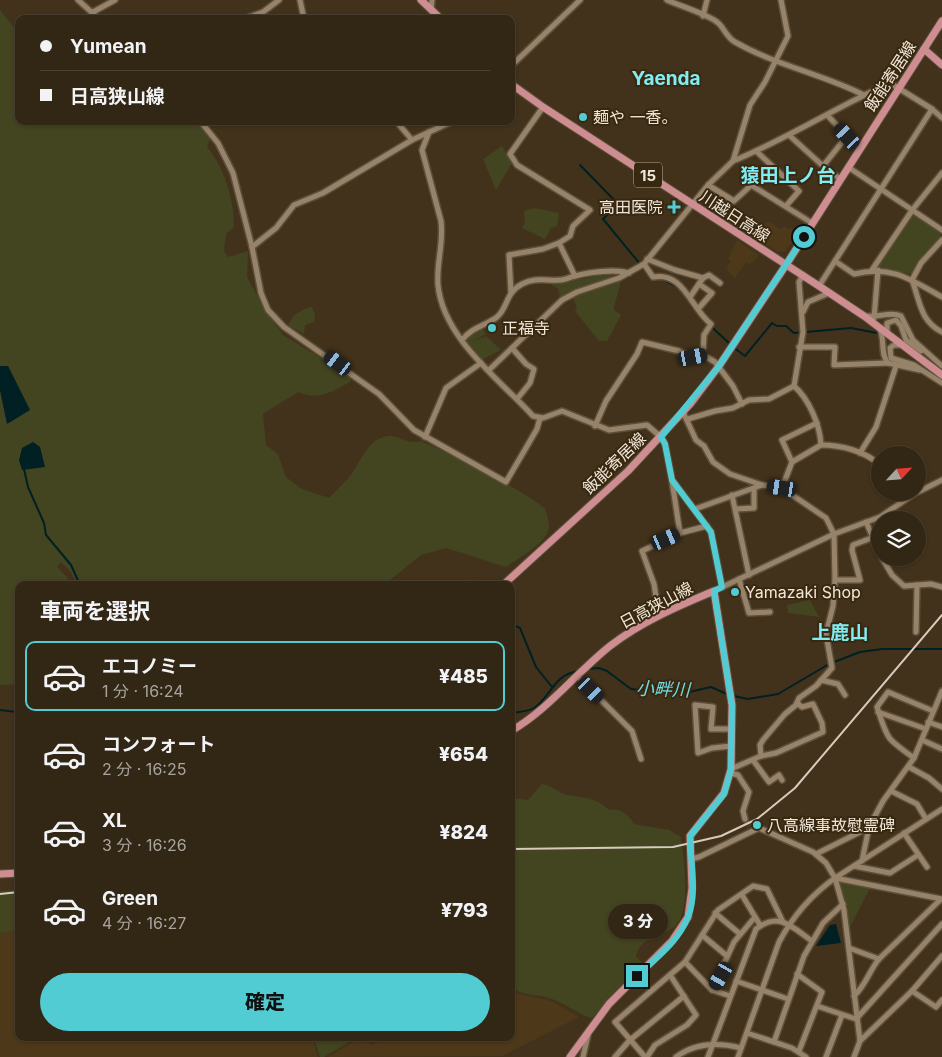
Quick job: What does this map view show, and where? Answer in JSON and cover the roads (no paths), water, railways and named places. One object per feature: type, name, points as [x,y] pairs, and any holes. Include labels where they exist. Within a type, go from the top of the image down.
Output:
[{"type":"main road","points":[[421,0],[436,15]]},
{"type":"main road","name":"飯能寄居線","points":[[507,581],[628,471],[683,412],[719,366],[942,21]]},
{"type":"main road","points":[[924,49],[942,65]]},
{"type":"main road","name":"川越日高線","points":[[515,87],[864,316],[900,346],[942,375]]},
{"type":"main road","name":"日高狭山線","points":[[515,728],[540,711],[588,666],[622,638],[659,616],[714,591],[730,695],[732,729],[731,771],[724,794],[716,806],[691,832],[691,904],[688,917],[672,942],[609,1004],[570,1057]]},
{"type":"main road","points":[[0,874],[15,873]]},
{"type":"street","points":[[78,0],[96,15]]},
{"type":"street","points":[[93,12],[114,0]]},
{"type":"street","points":[[255,15],[263,12],[279,0]]},
{"type":"street","points":[[300,0],[303,15]]},
{"type":"street","points":[[431,10],[432,0]]},
{"type":"street","points":[[515,62],[580,0]]},
{"type":"street","points":[[668,0],[718,22],[726,36],[734,42],[775,60],[842,84],[864,95]]},
{"type":"street","points":[[703,16],[707,0]]},
{"type":"street","points":[[733,161],[750,105],[765,82],[788,36],[781,0]]},
{"type":"street","points":[[489,370],[568,297],[629,273],[646,262],[708,184],[733,161],[790,136],[864,95],[890,83],[932,109],[942,118]]},
{"type":"street","points":[[511,293],[509,255],[543,249],[559,243],[570,236],[573,226],[590,210],[517,165],[510,154],[543,107]]},
{"type":"street","points":[[819,286],[932,109]]},
{"type":"street","points":[[823,166],[847,136],[828,116]]},
{"type":"street","points":[[203,125],[218,143],[233,173],[252,247],[260,293],[268,310],[284,327],[379,394],[414,430],[506,482],[537,428],[540,418]]},
{"type":"street","points":[[399,125],[412,140]]},
{"type":"street","points":[[252,247],[276,228],[294,205],[323,193],[412,140],[444,125]]},
{"type":"street","points":[[429,132],[422,150],[443,232],[438,269],[439,297],[447,320],[481,363],[532,416],[540,418],[562,411],[595,426],[609,430],[623,430],[643,424],[652,427],[665,444],[680,533]]},
{"type":"street","points":[[790,136],[840,179]]},
{"type":"street","points":[[756,151],[799,191],[786,206]]},
{"type":"street","points":[[708,184],[734,201],[771,167]]},
{"type":"street","points":[[848,167],[942,230]]},
{"type":"street","points":[[874,318],[875,270],[913,209],[942,173]]},
{"type":"street","points":[[752,185],[812,224]]},
{"type":"street","points":[[942,240],[921,263],[912,280],[921,313],[928,322],[942,332]]},
{"type":"street","points":[[559,243],[575,276]]},
{"type":"street","points":[[835,261],[854,274],[875,270],[892,271],[942,297]]},
{"type":"street","points":[[646,262],[703,278]]},
{"type":"street","points":[[646,262],[653,277],[662,275],[681,285],[710,326],[704,335],[703,355]]},
{"type":"street","points":[[462,340],[470,330],[497,317],[503,311],[504,304],[511,293],[525,282],[540,279],[562,280],[575,276],[623,271],[629,273]]},
{"type":"street","points":[[690,297],[703,278],[709,275],[720,283]]},
{"type":"street","points":[[794,386],[802,332],[799,282],[803,276]]},
{"type":"street","points":[[698,309],[712,293],[699,284]]},
{"type":"street","points":[[802,313],[808,302],[829,293]]},
{"type":"street","points":[[864,316],[874,318],[892,313],[901,316],[913,340],[942,366]]},
{"type":"street","points":[[888,335],[887,323],[896,320],[909,343],[942,366]]},
{"type":"street","points":[[880,329],[884,340],[884,356],[888,363]]},
{"type":"street","points":[[595,426],[606,401],[637,354],[642,342],[679,351],[693,357],[703,355],[719,366],[742,404]]},
{"type":"street","points":[[900,346],[894,345],[890,348],[891,358],[914,365],[942,383]]},
{"type":"street","points":[[799,347],[834,347],[834,365],[888,363],[922,371]]},
{"type":"street","points":[[512,348],[526,364],[534,369],[530,383],[517,399]]},
{"type":"street","points":[[425,437],[446,388],[481,363]]},
{"type":"street","points":[[860,453],[876,428],[896,366]]},
{"type":"street","points":[[688,419],[742,404],[749,400],[768,399],[794,386]]},
{"type":"street","points":[[794,386],[802,392],[817,423],[821,445]]},
{"type":"street","points":[[683,412],[688,419],[696,440],[704,446],[713,462],[730,474],[762,485],[782,488],[826,518],[834,534],[835,580],[826,634],[832,663],[821,680],[799,698],[797,703],[763,740],[760,745],[761,756]]},
{"type":"street","points":[[792,462],[782,440],[817,423]]},
{"type":"street","points":[[782,488],[792,462],[821,445],[841,447],[860,453],[871,460]]},
{"type":"street","points":[[672,480],[708,526],[718,558],[722,587]]},
{"type":"street","points":[[926,488],[942,480]]},
{"type":"street","points":[[695,509],[762,485]]},
{"type":"street","points":[[736,509],[754,508],[754,488]]},
{"type":"street","points":[[732,495],[749,575]]},
{"type":"street","points":[[714,591],[834,534],[891,511],[904,501]]},
{"type":"street","points":[[866,522],[871,531]]},
{"type":"street","points":[[659,616],[654,584],[642,551],[680,533],[708,526]]},
{"type":"street","points":[[835,580],[860,580],[852,550],[853,545],[871,538]]},
{"type":"street","points":[[887,566],[892,575],[904,586],[931,584],[942,587]]},
{"type":"street","points":[[739,579],[749,613],[770,612]]},
{"type":"street","points":[[916,632],[917,585]]},
{"type":"street","points":[[578,675],[632,731],[641,759]]},
{"type":"street","points":[[821,680],[838,684],[845,695]]},
{"type":"street","points":[[914,758],[888,738],[882,726],[877,707],[888,692],[933,711]]},
{"type":"street","points":[[862,861],[868,828],[890,791],[914,758],[941,694]]},
{"type":"street","points":[[731,771],[761,756],[776,753],[823,732],[822,723],[813,704],[802,707],[797,703]]},
{"type":"street","points":[[731,746],[712,748],[698,753],[695,705],[713,707],[710,729],[732,729]]},
{"type":"street","points":[[878,712],[926,729]]},
{"type":"street","points":[[928,722],[942,726]]},
{"type":"street","points":[[922,740],[942,749]]},
{"type":"street","points":[[753,760],[769,782],[779,775],[782,780]]},
{"type":"street","points":[[909,767],[929,778],[942,789]]},
{"type":"street","points":[[731,771],[738,775],[749,792],[743,811],[745,819]]},
{"type":"street","points":[[890,791],[917,804],[926,820]]},
{"type":"street","points":[[738,1057],[779,942],[788,925],[811,897],[835,878],[942,809]]},
{"type":"street","points":[[690,858],[712,851],[750,828],[764,828],[816,854],[826,863],[835,878],[843,904],[860,1041]]},
{"type":"street","points":[[816,854],[868,828]]},
{"type":"street","points":[[904,834],[927,867]]},
{"type":"street","points":[[854,866],[890,873],[918,855]]},
{"type":"street","points":[[835,878],[941,899]]},
{"type":"street","points":[[670,975],[696,1012],[695,1017],[687,1025],[666,1037],[646,1057],[616,1022],[670,975],[685,962],[715,913],[723,905],[742,896],[753,886],[767,889],[783,922]]},
{"type":"street","points":[[742,896],[760,925]]},
{"type":"street","points":[[854,996],[864,987],[871,969],[879,960],[941,899]]},
{"type":"street","points":[[774,1042],[788,999],[812,941],[823,923],[843,904]]},
{"type":"street","points":[[715,913],[740,934]]},
{"type":"street","points":[[712,990],[721,976],[727,956],[740,934],[756,917]]},
{"type":"street","points":[[708,1057],[753,934],[760,925],[770,921],[783,922],[812,941]]},
{"type":"street","points":[[856,1019],[942,924]]},
{"type":"street","points":[[702,935],[727,956]]},
{"type":"street","points":[[849,948],[879,960]]},
{"type":"street","points":[[854,1057],[860,1041],[912,991],[942,956]]},
{"type":"street","points":[[685,962],[712,990],[730,996]]},
{"type":"street","points":[[798,974],[822,992],[799,1051]]},
{"type":"street","points":[[736,981],[788,999]]},
{"type":"street","points":[[912,991],[936,1006],[942,1000]]},
{"type":"street","points":[[615,1057],[630,1040],[684,996]]},
{"type":"street","points":[[816,1006],[856,1019]]},
{"type":"street","points":[[826,1057],[842,1016]]},
{"type":"street","points":[[582,1057],[589,1029]]},
{"type":"street","points":[[747,1032],[799,1051],[806,1057]]},
{"type":"street","points":[[676,1057],[691,1048],[713,1044],[742,1048]]},
{"type":"water","points":[[0,366],[8,366],[30,410],[7,424],[0,390]]},
{"type":"water","points":[[33,442],[40,447],[45,467],[22,470],[19,460],[22,448]]},
{"type":"water","points":[[836,924],[841,943],[816,946],[830,925]]},
{"type":"waterway","points":[[580,165],[618,204],[603,219],[645,270]]},
{"type":"waterway","points":[[662,279],[678,287]]},
{"type":"waterway","points":[[702,318],[730,344]]},
{"type":"waterway","points":[[733,347],[745,356],[772,323],[777,326],[786,326],[794,333],[851,328],[877,333]]},
{"type":"waterway","points":[[24,469],[28,487],[44,523],[46,535],[71,565],[78,581]]},
{"type":"waterway","points":[[515,626],[520,628],[536,667],[552,687]]},
{"type":"waterway","name":"小畔川","points":[[734,696],[748,699],[778,694],[829,664],[860,652],[882,649],[942,649]]},
{"type":"waterway","name":"小畔川","points":[[587,669],[599,668],[607,671],[631,689],[640,690],[659,685],[689,692],[711,687],[729,695]]},
{"type":"waterway","name":"小畔川","points":[[515,712],[534,708],[563,677],[578,671]]},
{"type":"waterway","name":"小畔川","points":[[0,710],[15,712]]},
{"type":"tunnel","points":[[745,819],[749,826]]},
{"type":"railway","points":[[515,849],[673,847],[721,836],[757,819],[795,788],[942,615]]},
{"type":"railway","points":[[0,894],[15,892]]},
{"type":"place","name":"麺や 一香。","points":[[583,117]]},
{"type":"place","name":"高田医院","points":[[674,207]]},
{"type":"place","name":"正福寺","points":[[492,328]]},
{"type":"place","name":"Yamazaki Shop","points":[[735,592]]},
{"type":"place","name":"八高線事故慰霊碑","points":[[757,825]]},
{"type":"district","name":"Yaenda","points":[[666,78]]},
{"type":"district","name":"猿田上ノ台","points":[[788,175]]},
{"type":"district","name":"上鹿山","points":[[840,632]]}]
